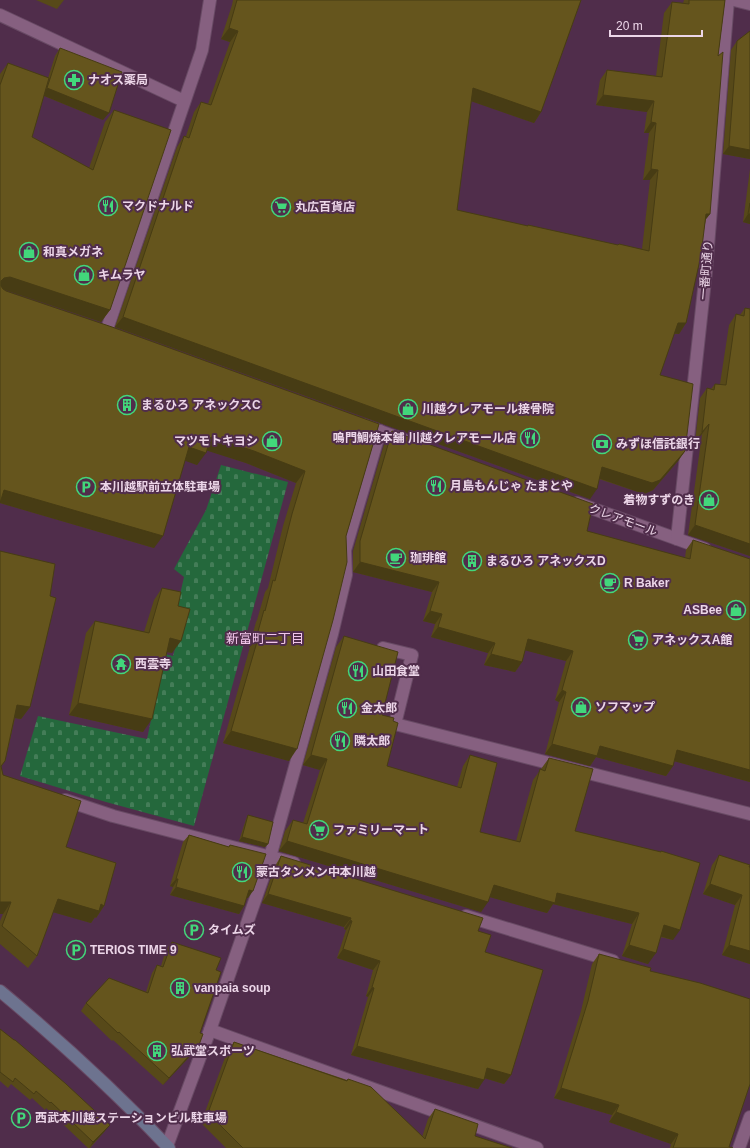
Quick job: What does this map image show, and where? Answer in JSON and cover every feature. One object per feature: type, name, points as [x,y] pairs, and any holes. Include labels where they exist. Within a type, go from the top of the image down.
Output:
[{"type":"street","points":[[106,332],[202,50],[210,0]]},
{"type":"street","name":"一番町通り","points":[[677,539],[706,271],[728,0]]},
{"type":"street","points":[[734,0],[750,4]]},
{"type":"street","points":[[0,16],[184,102]]},
{"type":"street","points":[[350,420],[417,444]]},
{"type":"street","points":[[0,991],[92,1071],[168,1147],[270,857],[332,634],[346,574],[345,550],[380,431]]},
{"type":"street","name":"クレアモール","points":[[565,499],[713,551]]},
{"type":"street","points":[[332,634],[346,638]]},
{"type":"street","points":[[375,646],[412,655],[395,724],[750,814]]},
{"type":"street","points":[[53,796],[113,816],[303,866]]},
{"type":"street","points":[[452,912],[624,965]]},
{"type":"street","points":[[210,1030],[537,1148]]},
{"type":"street","points":[[739,1148],[750,1117]]},
{"type":"green space","points":[[221,465],[288,482],[194,826],[106,802],[20,776],[38,716],[147,739],[165,654],[173,656],[184,615],[176,612],[184,577],[174,569],[206,510]]},
{"type":"building","points":[[237,0],[581,0],[541,112],[473,88],[457,210],[649,251],[658,170],[651,169],[656,123],[651,122],[654,101],[603,95],[607,70],[662,77],[672,2],[689,4],[689,0],[725,0],[718,56],[723,52],[710,214],[706,214],[701,255],[686,323],[678,323],[660,375],[693,384],[685,451],[660,480],[652,483],[602,467],[597,489],[123,317],[184,136],[189,138],[201,102],[211,105],[238,31],[229,28]]},
{"type":"building","points":[[750,31],[750,150],[729,146],[737,41]]},
{"type":"building","points":[[60,48],[122,72],[109,113],[47,88]]},
{"type":"building","points":[[8,63],[49,78],[32,137],[93,170],[114,110],[171,130],[110,310],[10,277],[4,278],[1,281],[1,286],[3,289],[379,424],[346,536],[347,562],[333,620],[297,749],[231,731],[259,635],[257,635],[264,610],[265,611],[273,580],[275,581],[292,514],[305,471],[254,451],[211,437],[206,453],[189,447],[163,536],[4,490],[0,503],[0,85]]},
{"type":"building","points":[[750,203],[750,214],[748,214]]},
{"type":"building","points":[[745,308],[750,309],[750,544],[695,525],[709,424],[702,432],[707,388],[714,390],[715,384],[726,385],[736,314],[744,316]]},
{"type":"building","points":[[392,431],[593,504],[587,531],[690,559],[693,540],[750,559],[750,770],[677,750],[673,766],[600,746],[597,756],[552,744],[566,692],[562,690],[573,651],[528,639],[522,662],[491,654],[495,643],[438,627],[442,614],[430,611],[439,582],[360,562],[360,541]]},
{"type":"building","points":[[0,551],[55,564],[50,596],[56,598],[30,707],[17,705],[5,761],[1,766],[3,775],[81,801],[66,847],[116,863],[104,906],[101,904],[99,911],[58,899],[37,956],[2,926],[11,902],[0,902]]},
{"type":"building","points":[[162,588],[181,592],[178,606],[190,609],[181,641],[170,638],[152,719],[78,703],[95,621],[149,633]]},
{"type":"building","points":[[344,636],[398,652],[382,715],[394,718],[393,721],[398,723],[387,766],[461,788],[470,755],[497,763],[480,832],[520,842],[540,769],[545,771],[549,758],[593,769],[575,831],[661,851],[700,863],[680,930],[664,925],[656,953],[629,945],[639,913],[557,893],[555,903],[494,885],[488,902],[287,841],[293,820],[307,824],[327,759],[311,755]]},
{"type":"building","points":[[248,815],[273,822],[268,844],[242,837]]},
{"type":"building","points":[[189,835],[229,847],[230,845],[266,854],[253,891],[249,890],[244,906],[176,887],[178,879],[176,879]]},
{"type":"building","points":[[719,855],[750,865],[750,951],[729,945],[742,895],[710,884]]},
{"type":"building","points":[[281,856],[483,918],[478,931],[491,935],[485,952],[543,970],[511,1075],[487,1068],[484,1080],[357,1046],[374,988],[372,987],[380,961],[343,949],[352,921],[350,920],[351,918],[268,894]]},
{"type":"building","points":[[172,942],[221,958],[216,970],[221,972],[200,1033],[203,1034],[199,1045],[169,1078],[86,1003],[109,978],[148,993],[157,965],[163,967]]},
{"type":"building","points":[[599,954],[651,968],[650,971],[700,983],[750,999],[750,1084],[729,1147],[733,1148],[673,1148],[678,1134],[616,1112],[619,1105],[561,1088],[588,1001]]},
{"type":"building","points":[[0,1029],[66,1084],[110,1125],[93,1142],[51,1102],[50,1103],[36,1091],[34,1094],[15,1078],[13,1082],[0,1072]]},
{"type":"building","points":[[234,1042],[347,1081],[348,1079],[371,1087],[425,1139],[435,1109],[478,1124],[475,1136],[512,1148],[243,1148],[208,1113]]},
{"type":"place","name":"ナオス薬局","points":[[74,80]]},
{"type":"place","name":"マクドナルド","points":[[108,206]]},
{"type":"place","name":"丸広百貨店","points":[[281,207]]},
{"type":"place","name":"和真メガネ","points":[[29,252]]},
{"type":"place","name":"キムラヤ","points":[[84,275]]},
{"type":"place","name":"まるひろ アネックスC","points":[[127,405]]},
{"type":"place","name":"川越クレアモール接骨院","points":[[408,409]]},
{"type":"place","name":"鳴門鯛焼本舗 川越クレアモール店","points":[[530,438]]},
{"type":"place","name":"マツモトキヨシ","points":[[272,441]]},
{"type":"place","name":"みずほ信託銀行","points":[[602,444]]},
{"type":"place","name":"月島もんじゃ たまとや","points":[[436,486]]},
{"type":"place","name":"本川越駅前立体駐車場","points":[[86,487]]},
{"type":"place","name":"着物すずのき","points":[[709,500]]},
{"type":"place","name":"珈琲館","points":[[396,558]]},
{"type":"place","name":"まるひろ アネックスD","points":[[472,561]]},
{"type":"place","name":"R Baker","points":[[610,583]]},
{"type":"place","name":"ASBee","points":[[736,610]]},
{"type":"place","name":"アネックスA館","points":[[638,640]]},
{"type":"place","name":"西雲寺","points":[[121,664]]},
{"type":"place","name":"山田食堂","points":[[358,671]]},
{"type":"place","name":"ソフマップ","points":[[581,707]]},
{"type":"place","name":"金太郎","points":[[347,708]]},
{"type":"place","name":"隣太郎","points":[[340,741]]},
{"type":"place","name":"ファミリーマート","points":[[319,830]]},
{"type":"place","name":"蒙古タンメン中本川越","points":[[242,872]]},
{"type":"place","name":"タイムズ","points":[[194,930]]},
{"type":"place","name":"TERIOS TIME 9","points":[[76,950]]},
{"type":"place","name":"vanpaia soup","points":[[180,988]]},
{"type":"place","name":"弘武堂スポーツ","points":[[157,1051]]},
{"type":"place","name":"西武本川越ステーションビル駐車場","points":[[21,1118]]},
{"type":"district","name":"新富町二丁目","points":[[265,638]]}]
